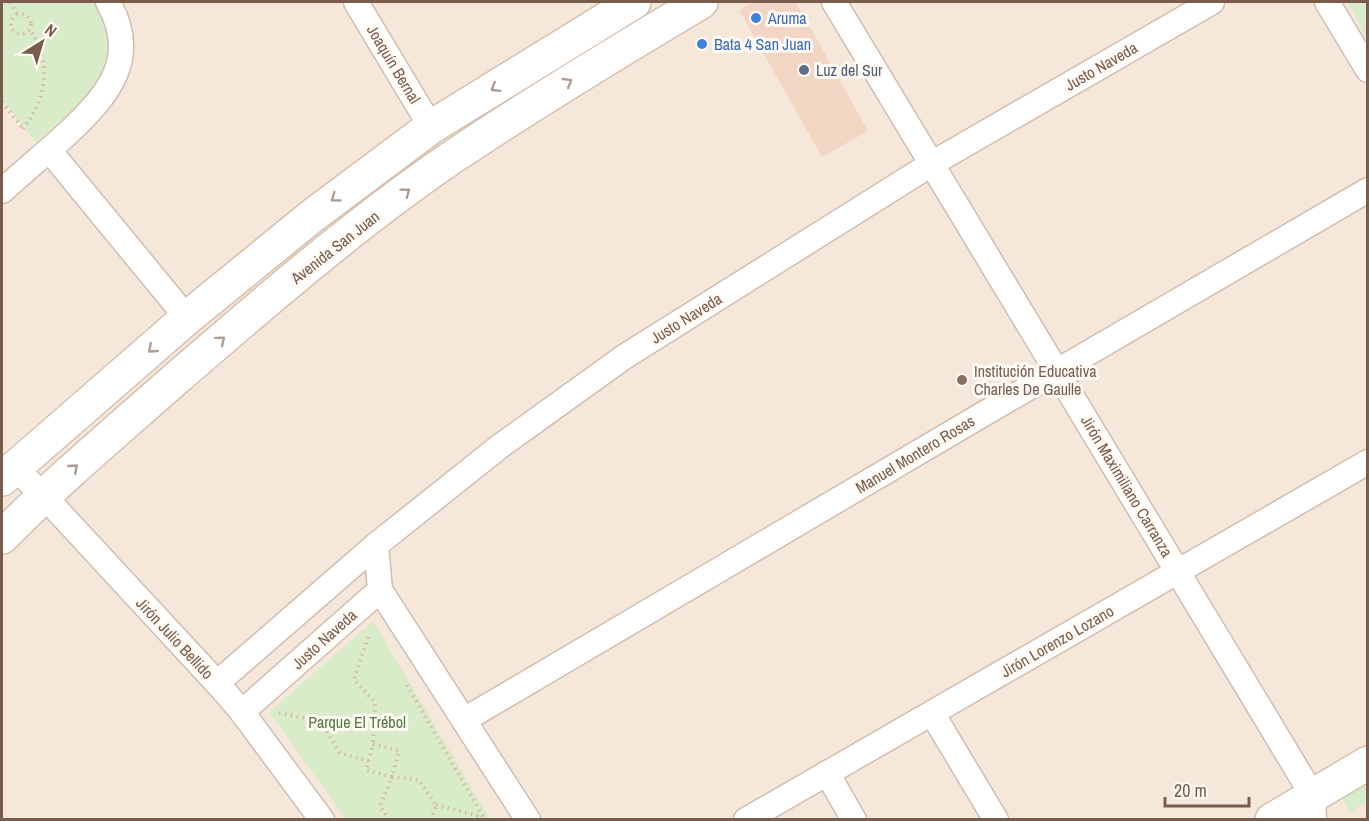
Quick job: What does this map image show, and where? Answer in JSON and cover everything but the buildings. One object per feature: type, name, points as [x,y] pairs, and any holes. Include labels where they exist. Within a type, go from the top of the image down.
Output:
[{"type":"main road","points":[[8,473],[187,318],[312,216],[431,127],[634,2]]},
{"type":"main road","name":"Avenida San Juan","points":[[2,537],[43,495],[212,347],[364,224],[450,159],[545,96],[701,2]]},
{"type":"main road","points":[[1272,819],[1313,808],[1368,763]]},
{"type":"street","points":[[2,190],[47,152],[103,97],[117,70],[122,50],[118,19],[108,2]]},
{"type":"street","name":"Joaquín Bernal","points":[[357,2],[431,127]]},
{"type":"street","name":"Jirón Maximiliano Carranza","points":[[834,2],[1179,572],[1313,808]]},
{"type":"street","name":"Justo Naveda","points":[[217,683],[376,545],[499,447],[624,357],[933,163],[1212,2]]},
{"type":"street","points":[[1327,2],[1368,70]]},
{"type":"street","points":[[47,152],[187,318]]},
{"type":"street","name":"Manuel Montero Rosas","points":[[464,720],[1368,190]]},
{"type":"street","name":"Jirón Lorenzo Lozano","points":[[746,819],[1368,462]]},
{"type":"street","name":"Jirón Julio Bellido","points":[[8,473],[43,495],[217,683],[242,712],[322,819]]},
{"type":"street","points":[[376,545],[380,590],[528,819]]},
{"type":"street","name":"Justo Naveda","points":[[242,712],[380,590]]},
{"type":"street","points":[[932,713],[996,819]]},
{"type":"street","points":[[827,773],[854,819]]},
{"type":"path","points":[[10,2],[17,14]]},
{"type":"path","points":[[23,13],[32,22],[30,29],[19,34],[13,31],[10,25],[12,18],[23,13]]},
{"type":"path","points":[[23,129],[34,115],[41,99],[44,83],[42,55],[30,29]]},
{"type":"path","points":[[2,102],[23,129],[47,152]]},
{"type":"path","points":[[368,635],[354,680],[375,702],[373,744],[366,770],[392,777],[419,780],[436,806],[484,818]]},
{"type":"path","points":[[401,675],[484,818]]},
{"type":"path","points":[[274,712],[283,704]]},
{"type":"path","points":[[274,712],[320,721],[340,753],[369,761]]},
{"type":"path","points":[[274,712],[281,722]]},
{"type":"path","points":[[373,744],[399,751],[392,777],[380,806],[389,819]]},
{"type":"path","points":[[431,819],[436,806]]},
{"type":"shaded area","points":[[2,2],[1367,2],[1367,819],[2,819]]},
{"type":"green space","points":[[2,2],[99,2],[111,21],[112,61],[91,94],[36,142],[2,100]]},
{"type":"green space","points":[[1347,2],[1367,2],[1367,38]]},
{"type":"green space","name":"Parque El Trébol","points":[[373,621],[490,819],[346,819],[269,712]]},
{"type":"green space","points":[[1367,778],[1367,802],[1350,812],[1339,794]]},
{"type":"place","name":"Aruma","points":[[756,18]]},
{"type":"place","name":"Bata 4 San Juan","points":[[702,44]]},
{"type":"place","name":"Luz del Sur","points":[[804,70]]},
{"type":"place","name":"Institución Educativa Charles De Gaulle","points":[[962,380]]}]
